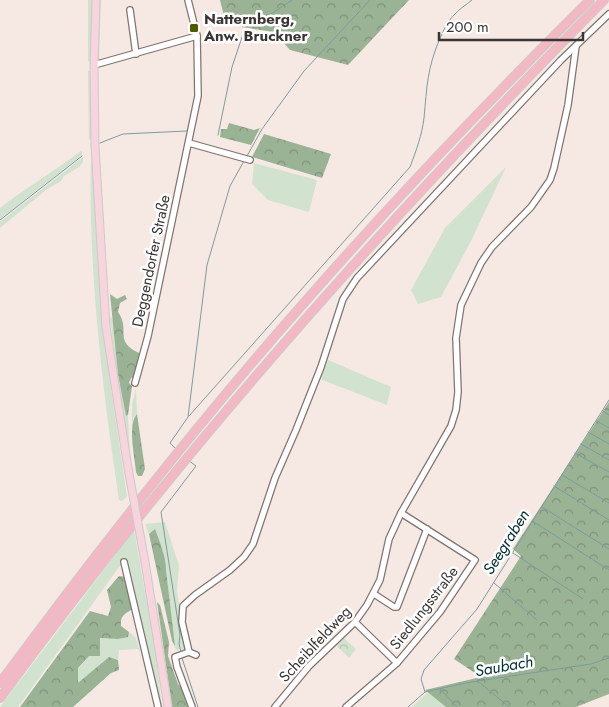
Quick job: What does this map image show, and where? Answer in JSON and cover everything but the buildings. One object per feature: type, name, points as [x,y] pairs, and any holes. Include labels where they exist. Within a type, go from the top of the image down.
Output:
[{"type":"highway","points":[[0,683],[96,555],[175,456],[302,305],[405,190],[504,85],[590,0]]},
{"type":"highway","points":[[0,698],[110,551],[190,454],[312,312],[414,197],[512,92],[604,0]]},
{"type":"main road","points":[[96,0],[94,65],[95,146],[106,327],[168,707]]},
{"type":"street","name":"Deggendorfer Straße","points":[[135,383],[148,336],[198,96],[197,36],[188,0]]},
{"type":"street","points":[[130,10],[136,54]]},
{"type":"street","points":[[184,654],[183,606],[230,570],[244,557],[253,544],[275,478],[321,367],[343,299],[357,278],[576,46],[609,14]]},
{"type":"street","points":[[94,65],[197,36]]},
{"type":"street","name":"Scheiblfeldweg","points":[[275,707],[309,666],[355,622],[374,594],[380,580],[389,539],[401,513],[451,426],[456,410],[458,392],[456,338],[461,305],[480,263],[492,247],[541,194],[550,180],[568,105],[576,46]]},
{"type":"street","points":[[189,143],[247,159]]},
{"type":"street","name":"Siedlungsstraße","points":[[346,707],[397,663],[440,612],[475,560],[401,513]]},
{"type":"street","name":"Siedlungsstraße","points":[[374,594],[397,607],[427,530]]},
{"type":"street","points":[[124,562],[158,707]]},
{"type":"street","points":[[355,622],[397,663]]},
{"type":"street","points":[[192,707],[175,657],[184,654],[196,655]]},
{"type":"green space","points":[[88,0],[93,0],[90,62],[88,61]]},
{"type":"green space","points":[[99,0],[101,0],[99,62],[97,59]]},
{"type":"green space","points":[[220,0],[409,0],[348,65],[290,50],[274,32],[242,27],[238,16],[224,16]]},
{"type":"green space","points":[[88,71],[91,71],[92,138],[89,140]]},
{"type":"green space","points":[[229,123],[254,130],[260,128],[251,145],[220,137],[221,129],[227,129]]},
{"type":"green space","points":[[264,134],[331,154],[322,178],[252,157]]},
{"type":"green space","points":[[82,150],[82,155],[0,219],[0,208]]},
{"type":"green space","points":[[91,154],[102,306],[111,389],[127,496],[122,501],[119,500],[113,457],[102,371],[94,284]]},
{"type":"green space","points":[[83,157],[83,162],[79,167],[64,176],[61,181],[46,190],[0,228],[0,222]]},
{"type":"green space","points":[[254,163],[317,180],[309,212],[268,200],[252,184]]},
{"type":"green space","points":[[506,167],[471,241],[441,297],[418,304],[411,290],[445,228]]},
{"type":"green space","points":[[110,294],[117,299],[125,295],[127,299],[120,303],[118,312],[122,318],[124,340],[131,349],[139,353],[135,377],[131,378],[129,383],[132,386],[128,415],[126,416],[118,374]]},
{"type":"green space","points":[[112,317],[128,415],[130,456],[117,373],[110,318]]},
{"type":"green space","points":[[328,360],[391,387],[387,405],[320,379]]},
{"type":"green space","points":[[136,388],[137,414],[133,418],[132,431],[132,405]]},
{"type":"green space","points":[[609,402],[609,694],[576,707],[446,707],[425,690],[481,677],[454,659],[521,556],[513,549]]},
{"type":"green space","points":[[137,414],[145,469],[142,476],[138,476],[136,472],[132,441],[132,425]]},
{"type":"green space","points":[[165,522],[179,566],[177,590],[185,649],[176,650],[174,645],[164,555],[155,529],[149,534],[145,524]]},
{"type":"green space","points":[[155,529],[165,561],[175,646],[172,641],[149,534]]},
{"type":"green space","points":[[134,530],[154,643],[162,707],[158,707],[130,574],[122,563],[18,707],[0,707]]},
{"type":"green space","points":[[119,576],[126,577],[133,609],[125,614],[121,620],[121,626],[129,632],[128,637],[118,639],[100,638],[100,656],[89,656],[78,668],[78,683],[109,657],[118,660],[119,670],[111,673],[73,707],[20,707],[90,611],[108,616],[111,607],[107,590]]},
{"type":"green space","points":[[157,602],[160,605],[169,642],[168,656],[188,707],[172,707]]},
{"type":"green space","points":[[129,632],[136,638],[140,652],[138,649],[119,650],[118,660],[109,657],[78,684],[78,669],[89,656],[99,638],[118,639],[128,637]]},
{"type":"green space","points":[[344,638],[356,649],[349,658],[336,645]]},
{"type":"green space","points":[[428,692],[446,707],[412,707]]},
{"type":"waterway","points":[[256,25],[292,0]]},
{"type":"waterway","points":[[247,156],[262,129],[304,71],[370,0]]},
{"type":"waterway","points":[[189,416],[410,167],[422,131],[432,59],[449,20],[472,0]]},
{"type":"waterway","points":[[218,135],[232,67],[242,37]]},
{"type":"waterway","points":[[100,143],[123,134],[187,131]]},
{"type":"waterway","points":[[0,220],[82,156]]},
{"type":"waterway","points":[[176,449],[170,443],[188,417],[207,265],[230,186],[244,161]]},
{"type":"waterway","name":"Seegraben","points":[[425,692],[421,679],[424,670],[477,609],[609,400]]},
{"type":"waterway","points":[[603,411],[609,415]]},
{"type":"waterway","points":[[597,421],[609,428]]},
{"type":"waterway","points":[[588,432],[609,444]]},
{"type":"waterway","points":[[581,444],[609,460]]},
{"type":"waterway","points":[[575,453],[609,472]]},
{"type":"waterway","points":[[181,652],[161,512],[196,466],[188,460]]},
{"type":"waterway","points":[[562,475],[609,503]]},
{"type":"waterway","points":[[554,486],[609,520]]},
{"type":"waterway","points":[[542,507],[609,549]]},
{"type":"waterway","points":[[534,522],[609,570]]},
{"type":"waterway","points":[[513,553],[583,599]]},
{"type":"waterway","points":[[494,583],[537,620]]},
{"type":"waterway","points":[[182,658],[198,707]]},
{"type":"waterway","name":"Saubach","points":[[408,707],[425,692],[465,683],[591,664],[609,658]]},
{"type":"waterway","points":[[479,682],[509,707]]},
{"type":"waterway","points":[[440,689],[457,707]]},
{"type":"place","name":"Natternberg, Anw. Bruckner","points":[[194,28]]}]
